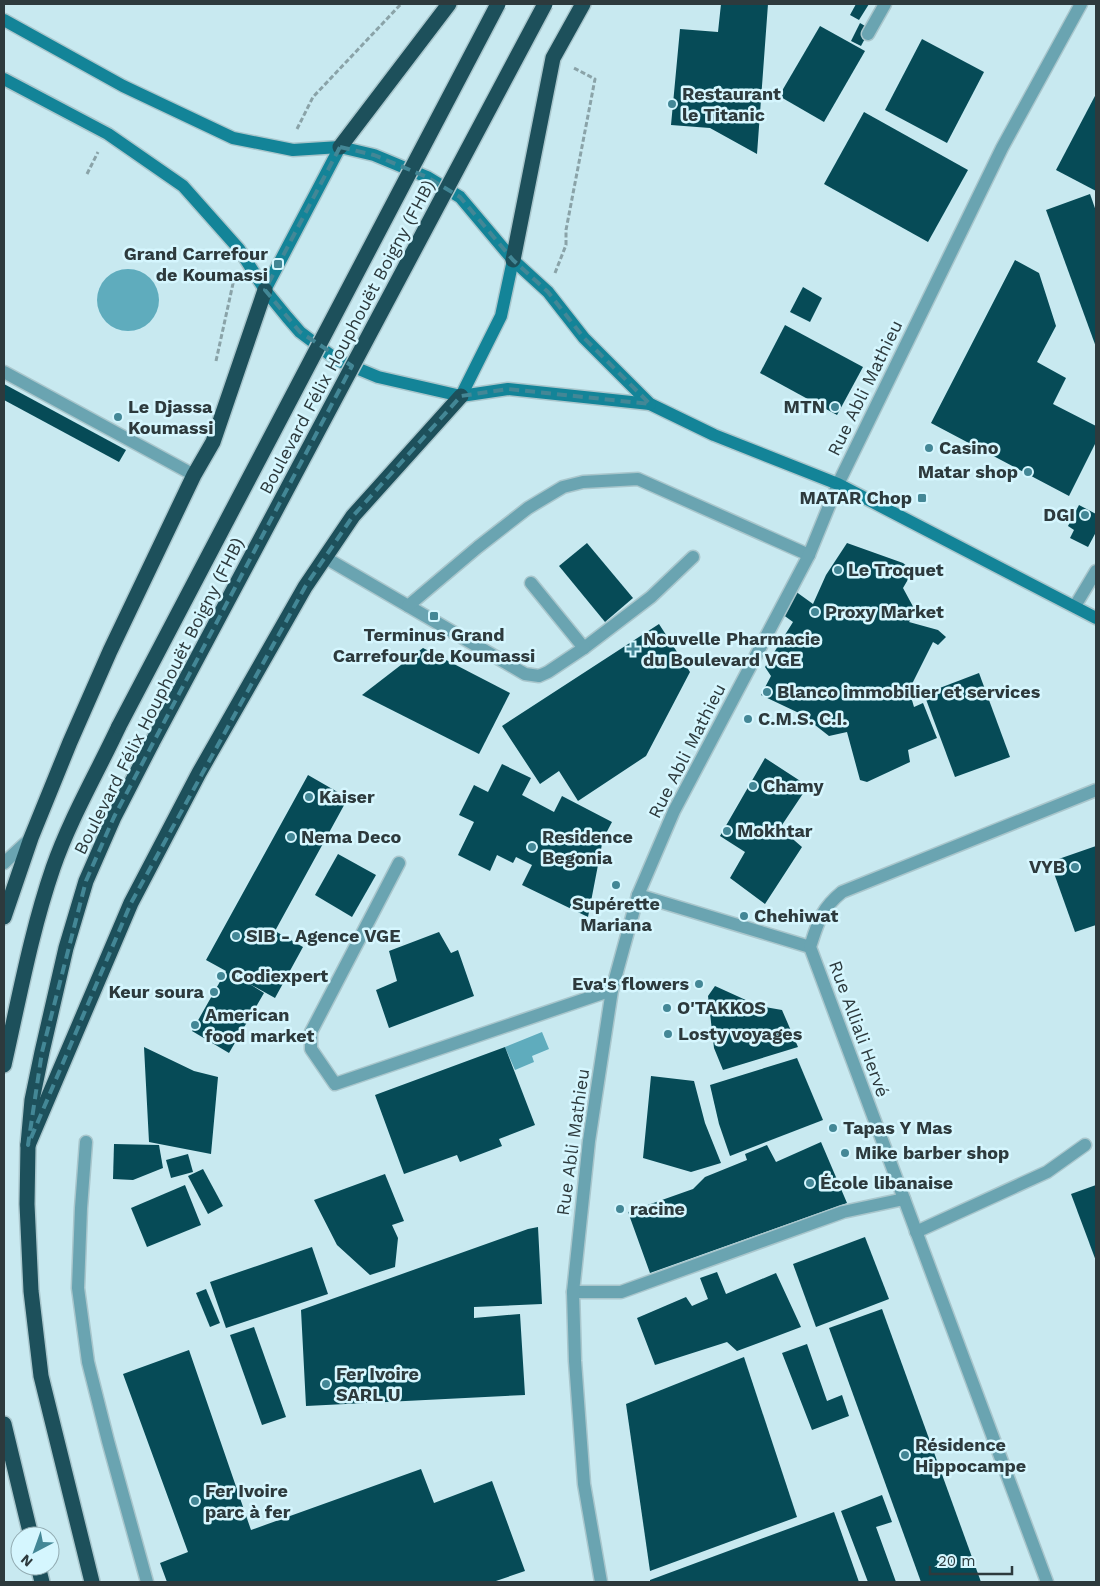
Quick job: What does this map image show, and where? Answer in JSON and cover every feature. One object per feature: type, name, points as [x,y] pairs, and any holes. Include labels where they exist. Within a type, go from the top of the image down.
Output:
[{"type":"highway","points":[[340,147],[449,4]]},
{"type":"highway","name":"Boulevard Félix Houphouët Boigny (FHB)","points":[[4,1065],[34,937],[54,868],[119,726],[498,4]]},
{"type":"highway","name":"Boulevard Félix Houphouët Boigny (FHB)","points":[[92,1582],[41,1376],[31,1291],[27,1204],[28,1145],[32,1100],[66,948],[86,881],[114,817],[545,4]]},
{"type":"highway","points":[[513,260],[553,58],[583,4]]},
{"type":"highway","points":[[4,917],[31,838],[106,660],[194,475],[213,442],[265,290]]},
{"type":"highway","points":[[28,1145],[131,903],[199,773],[324,558],[353,516],[461,396]]},
{"type":"highway","points":[[4,1424],[29,1526]]},
{"type":"street","points":[[868,34],[884,4]]},
{"type":"street","name":"Rue Abli Mathieu","points":[[601,1582],[584,1484],[575,1361],[573,1292],[589,1141],[612,990],[638,895],[674,811],[809,555],[838,484],[1002,148],[1081,4]]},
{"type":"street","points":[[4,20],[124,86],[233,138],[287,148],[340,147],[374,155],[427,176],[460,197],[513,260],[548,292],[584,338],[650,404],[714,435],[838,484],[1096,618]]},
{"type":"street","points":[[4,79],[108,134],[183,186],[239,250],[265,290],[300,332],[337,360],[378,377],[461,396],[508,389],[650,404]]},
{"type":"street","points":[[265,290],[340,147]]},
{"type":"street","points":[[461,396],[501,316],[513,260]]},
{"type":"street","points":[[4,372],[194,475]]},
{"type":"street","points":[[408,606],[478,546],[528,508],[563,486],[583,482],[638,479],[809,555]]},
{"type":"street","points":[[324,558],[525,674],[539,676],[584,648],[651,597],[693,557]]},
{"type":"street","points":[[1075,606],[1096,571]]},
{"type":"street","points":[[531,584],[584,648]]},
{"type":"street","name":"Rue Alliali Hervé","points":[[1047,1582],[810,947],[818,919],[826,905],[842,892],[1096,790]]},
{"type":"street","points":[[4,863],[31,838]]},
{"type":"street","points":[[400,863],[311,1032],[311,1049],[335,1084],[612,990]]},
{"type":"street","points":[[638,895],[810,947]]},
{"type":"street","points":[[86,1142],[78,1288],[88,1362],[147,1582]]},
{"type":"street","points":[[916,1232],[1047,1172],[1085,1145]]},
{"type":"street","points":[[573,1292],[621,1292],[842,1212],[904,1199]]},
{"type":"path","points":[[287,148],[313,97],[401,4]]},
{"type":"path","points":[[548,292],[566,244],[566,230],[595,79],[553,58]]},
{"type":"path","points":[[215,363],[239,250]]},
{"type":"highlighted area","points":[[340,147],[374,155],[427,177],[460,197],[513,260],[548,292],[584,338],[650,404],[508,389],[461,396],[353,516],[305,587],[131,903],[28,1145],[42,1052],[86,881],[114,817],[352,366],[300,332],[265,290]]},
{"type":"water","points":[[128,269],[140,272],[150,278],[156,288],[159,300],[156,312],[150,322],[140,328],[128,331],[116,328],[106,322],[100,312],[97,300],[100,288],[106,278],[116,272]]},
{"type":"water","points":[[542,1032],[549,1049],[532,1056],[534,1062],[515,1070],[505,1047]]},
{"type":"building","points":[[721,4],[768,4],[757,154],[710,128],[671,125],[680,29],[718,32]]},
{"type":"building","points":[[856,4],[869,4],[859,20],[850,15]]},
{"type":"building","points":[[860,23],[870,29],[861,46],[851,41]]},
{"type":"building","points":[[820,26],[865,51],[824,122],[779,96]]},
{"type":"building","points":[[922,39],[984,72],[947,143],[885,110]]},
{"type":"building","points":[[1096,94],[1096,191],[1056,170]]},
{"type":"building","points":[[864,112],[968,170],[928,242],[824,184]]},
{"type":"building","points":[[1090,194],[1096,211],[1096,347],[1046,210]]},
{"type":"building","points":[[1015,260],[1039,273],[1056,326],[1037,362],[1066,378],[1053,404],[1096,426],[1096,442],[1069,496],[931,423]]},
{"type":"building","points":[[803,287],[822,298],[810,322],[790,312]]},
{"type":"building","points":[[785,325],[863,367],[837,415],[760,373]]},
{"type":"building","points":[[4,384],[126,450],[119,462],[4,400]]},
{"type":"building","name":"DGI","points":[[1079,505],[1096,514],[1096,532],[1088,547],[1070,538],[1074,530],[1068,526]]},
{"type":"building","points":[[587,543],[633,598],[605,622],[559,566]]},
{"type":"building","points":[[847,543],[903,563],[913,571],[903,588],[916,612],[909,622],[938,630],[946,637],[938,645],[933,642],[909,690],[914,707],[923,703],[937,738],[908,750],[910,762],[867,782],[860,780],[847,732],[829,736],[801,714],[761,695],[771,676],[765,667],[793,622],[782,614],[795,591],[813,604],[826,575]]},
{"type":"building","points":[[659,624],[690,672],[646,756],[578,801],[559,771],[540,784],[502,726]]},
{"type":"building","points":[[423,648],[510,693],[479,754],[362,695]]},
{"type":"building","points":[[979,673],[1010,757],[955,777],[924,694]]},
{"type":"building","points":[[765,758],[808,786],[780,828],[802,847],[765,904],[730,878],[745,852],[720,836]]},
{"type":"building","name":"Residence Begonia","points":[[502,764],[531,778],[522,795],[554,812],[562,796],[612,822],[603,839],[588,917],[522,885],[532,865],[516,857],[513,863],[497,855],[490,871],[458,855],[474,822],[459,815],[474,785],[488,792]]},
{"type":"building","points":[[308,775],[348,798],[275,931],[303,947],[275,998],[248,983],[264,993],[229,1053],[192,1031],[226,971],[206,960]]},
{"type":"building","points":[[1096,846],[1096,925],[1075,932],[1050,862]]},
{"type":"building","points":[[338,854],[376,875],[352,917],[315,895]]},
{"type":"building","points":[[439,932],[451,953],[458,950],[474,996],[389,1028],[376,990],[397,981],[389,951]]},
{"type":"building","points":[[715,986],[759,1006],[782,1010],[798,1047],[723,1070],[714,1048],[708,996]]},
{"type":"building","points":[[144,1047],[194,1071],[218,1077],[211,1154],[149,1142]]},
{"type":"building","points":[[505,1047],[535,1125],[499,1139],[502,1146],[460,1162],[457,1155],[404,1174],[375,1095]]},
{"type":"building","points":[[797,1058],[823,1120],[730,1156],[719,1124],[710,1085]]},
{"type":"building","points":[[651,1076],[694,1081],[705,1123],[721,1163],[691,1172],[643,1158]]},
{"type":"building","points":[[821,1142],[847,1203],[650,1273],[628,1212],[693,1189],[705,1177],[747,1160],[745,1154],[767,1145],[776,1162]]},
{"type":"building","points":[[114,1144],[159,1145],[163,1168],[133,1180],[113,1179]]},
{"type":"building","points":[[188,1154],[193,1172],[171,1178],[166,1160]]},
{"type":"building","points":[[203,1169],[223,1206],[208,1214],[188,1176]]},
{"type":"building","points":[[385,1174],[404,1221],[392,1225],[398,1238],[395,1267],[370,1275],[337,1245],[314,1200]]},
{"type":"building","points":[[185,1185],[201,1225],[147,1247],[131,1208]]},
{"type":"building","points":[[1096,1185],[1096,1261],[1071,1194]]},
{"type":"building","points":[[538,1227],[542,1304],[474,1307],[474,1318],[520,1314],[525,1395],[306,1406],[301,1310]]},
{"type":"building","points":[[865,1237],[889,1299],[816,1327],[793,1264]]},
{"type":"building","points":[[312,1247],[328,1294],[226,1328],[210,1282]]},
{"type":"building","points":[[717,1272],[726,1294],[776,1273],[801,1327],[737,1351],[727,1342],[655,1365],[637,1318],[686,1297],[692,1306],[708,1299],[700,1278]]},
{"type":"building","points":[[206,1289],[220,1323],[210,1327],[196,1293]]},
{"type":"building","name":"Résidence Hippocampe","points":[[882,1309],[981,1582],[921,1582],[829,1328]]},
{"type":"building","points":[[254,1327],[286,1417],[262,1425],[230,1335]]},
{"type":"building","points":[[807,1344],[827,1401],[842,1395],[849,1416],[812,1430],[782,1353]]},
{"type":"building","points":[[189,1350],[251,1530],[421,1469],[434,1503],[492,1481],[525,1571],[493,1582],[167,1582],[160,1563],[188,1552],[123,1374]]},
{"type":"building","points":[[744,1357],[797,1517],[650,1571],[626,1404]]},
{"type":"building","points":[[882,1495],[892,1522],[876,1527],[896,1582],[868,1582],[841,1511]]},
{"type":"building","points":[[834,1512],[859,1582],[650,1582],[650,1580]]},
{"type":"place","name":"Restaurant le Titanic","points":[[672,104]]},
{"type":"place","name":"Grand Carrefour de Koumassi","points":[[278,264]]},
{"type":"place","name":"MTN","points":[[835,407]]},
{"type":"place","name":"Le Djassa Koumassi","points":[[118,417]]},
{"type":"place","name":"Casino","points":[[929,448]]},
{"type":"place","name":"Matar shop","points":[[1028,472]]},
{"type":"place","name":"MATAR Chop","points":[[922,498]]},
{"type":"place","name":"DGI","points":[[1085,515]]},
{"type":"place","name":"Le Troquet","points":[[838,570]]},
{"type":"place","name":"Proxy Market","points":[[815,612]]},
{"type":"place","name":"Terminus Grand Carrefour de Koumassi","points":[[434,616]]},
{"type":"place","name":"Nouvelle Pharmacie du Boulevard VGE","points":[[633,649]]},
{"type":"place","name":"Blanco immobilier et services","points":[[767,692]]},
{"type":"place","name":"C.M.S. C.I.","points":[[748,719]]},
{"type":"place","name":"Chamy","points":[[753,786]]},
{"type":"place","name":"Kaiser","points":[[309,797]]},
{"type":"place","name":"Mokhtar","points":[[727,831]]},
{"type":"place","name":"Nema Deco","points":[[291,837]]},
{"type":"place","name":"Residence Begonia","points":[[532,847]]},
{"type":"place","name":"VYB","points":[[1075,867]]},
{"type":"place","name":"Supérette Mariana","points":[[616,885]]},
{"type":"place","name":"Chehiwat","points":[[744,916]]},
{"type":"place","name":"SIB - Agence VGE","points":[[236,936]]},
{"type":"place","name":"Codiexpert","points":[[221,976]]},
{"type":"place","name":"Eva's flowers","points":[[699,984]]},
{"type":"place","name":"Keur soura","points":[[214,992]]},
{"type":"place","name":"O'TAKKOS","points":[[667,1008]]},
{"type":"place","name":"American food market","points":[[195,1025]]},
{"type":"place","name":"Losty voyages","points":[[668,1034]]},
{"type":"place","name":"Tapas Y Mas","points":[[833,1128]]},
{"type":"place","name":"Mike barber shop","points":[[845,1153]]},
{"type":"place","name":"École libanaise","points":[[810,1183]]},
{"type":"place","name":"racine","points":[[620,1209]]},
{"type":"place","name":"Fer Ivoire SARL U","points":[[326,1384]]},
{"type":"place","name":"Résidence Hippocampe","points":[[905,1455]]},
{"type":"place","name":"Fer Ivoire parc à fer","points":[[195,1501]]}]
